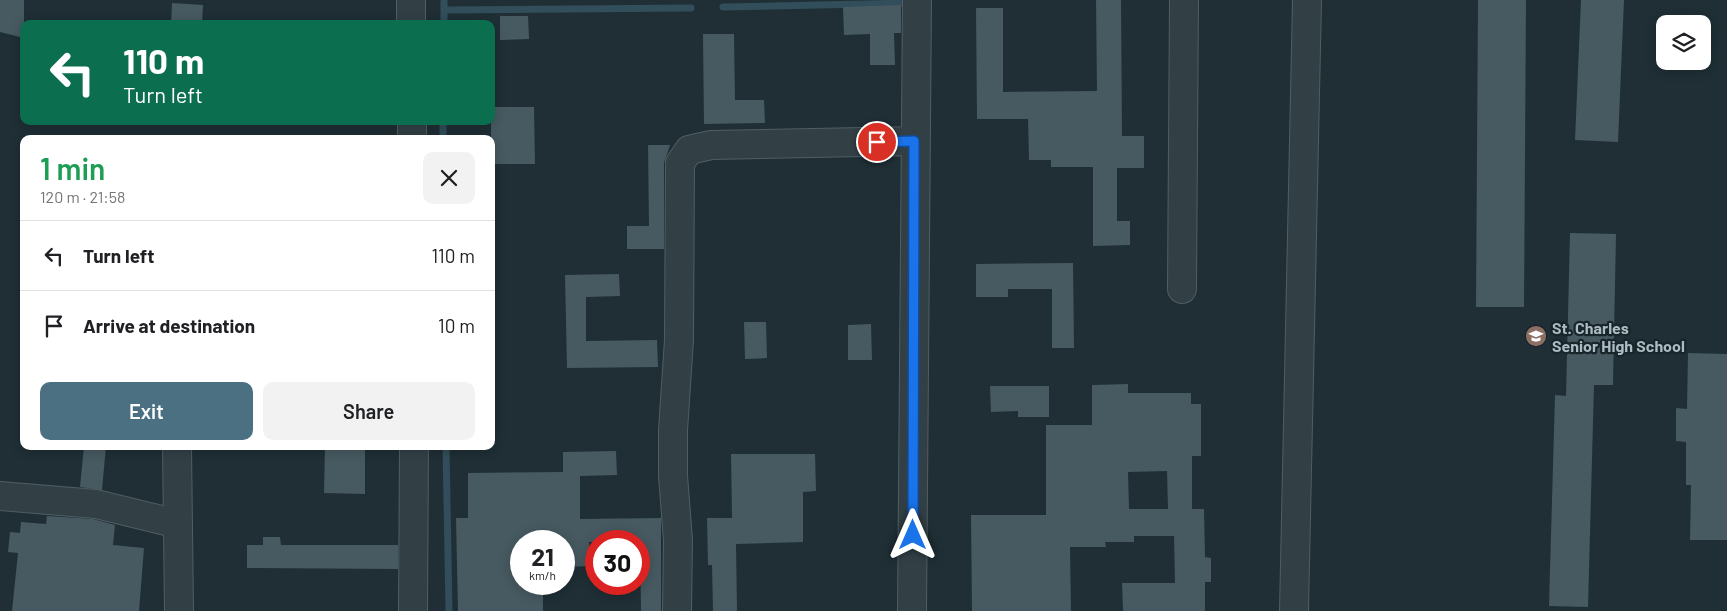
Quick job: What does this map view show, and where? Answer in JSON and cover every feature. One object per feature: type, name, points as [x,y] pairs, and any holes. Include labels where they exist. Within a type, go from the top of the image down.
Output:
[{"type":"street","points":[[411,0],[411,20]]},
{"type":"street","points":[[912,611],[916,0]]},
{"type":"street","points":[[1182,289],[1184,0]]},
{"type":"street","points":[[1294,611],[1307,0]]},
{"type":"street","points":[[678,611],[678,540],[673,476],[673,430],[679,340],[680,163],[690,150],[711,146],[914,141]]},
{"type":"street","points":[[176,450],[179,611]]},
{"type":"street","points":[[413,611],[414,450]]},
{"type":"street","points":[[0,496],[96,504],[178,524]]},
{"type":"building","points":[[0,0],[24,0],[24,20],[20,20],[20,37],[0,32]]},
{"type":"building","points":[[1096,0],[1121,0],[1122,136],[1144,136],[1144,168],[1117,168],[1117,221],[1130,221],[1130,245],[1093,246],[1093,167],[1051,167],[1051,160],[1029,160],[1028,119],[977,119],[976,8],[1003,8],[1003,92],[1097,91]]},
{"type":"building","points":[[1478,0],[1526,0],[1524,307],[1476,307]]},
{"type":"building","points":[[1581,0],[1624,0],[1618,142],[1575,140]]},
{"type":"building","points":[[172,3],[203,5],[202,20],[171,20]]},
{"type":"building","points":[[901,5],[901,33],[894,33],[895,65],[870,65],[870,34],[844,35],[843,7]]},
{"type":"building","points":[[500,16],[528,16],[529,39],[500,40]]},
{"type":"building","points":[[703,34],[734,34],[735,100],[764,100],[765,123],[704,124]]},
{"type":"building","points":[[495,107],[534,107],[535,164],[495,164],[495,135],[491,135],[491,125],[495,125]]},
{"type":"building","points":[[648,145],[670,145],[664,163],[664,249],[627,249],[627,226],[649,226]]},
{"type":"building","points":[[1570,233],[1616,234],[1613,385],[1594,385],[1588,607],[1549,606],[1555,395],[1566,396]]},
{"type":"building","points":[[1073,263],[1074,348],[1052,348],[1052,289],[1008,289],[1008,297],[976,297],[976,264]]},
{"type":"building","points":[[619,274],[620,296],[586,297],[586,341],[657,340],[658,367],[567,368],[565,275]]},
{"type":"building","points":[[744,322],[766,322],[767,358],[745,359]]},
{"type":"building","points":[[871,324],[872,360],[848,360],[848,325]]},
{"type":"building","points":[[1688,353],[1727,354],[1727,540],[1690,540],[1691,485],[1686,485],[1686,442],[1676,441],[1676,408],[1687,409]]},
{"type":"building","points":[[1128,384],[1128,393],[1191,393],[1191,404],[1201,404],[1201,456],[1192,456],[1192,509],[1204,509],[1205,557],[1211,558],[1211,582],[1205,582],[1205,611],[1123,611],[1122,583],[1175,583],[1174,536],[1134,536],[1134,542],[1105,542],[1106,547],[1070,547],[1071,611],[972,611],[971,515],[1046,515],[1046,425],[1092,425],[1092,385]],"holes":[[[1167,471],[1168,509],[1129,509],[1128,472]]]},
{"type":"building","points":[[990,386],[1049,386],[1049,417],[1018,417],[1018,411],[991,412]]},
{"type":"building","points":[[84,450],[106,450],[102,490],[80,487]]},
{"type":"building","points":[[325,450],[365,450],[365,494],[324,493]]},
{"type":"building","points":[[616,451],[617,475],[580,476],[580,519],[661,518],[661,611],[641,611],[641,595],[650,595],[650,530],[585,530],[585,566],[575,567],[575,530],[510,530],[510,595],[543,595],[543,611],[458,611],[456,518],[468,518],[468,473],[563,472],[563,452]]},
{"type":"building","points":[[731,454],[815,454],[816,491],[803,492],[803,542],[736,544],[737,611],[713,611],[712,565],[708,565],[707,518],[732,518]]},
{"type":"building","points":[[47,516],[93,519],[115,525],[113,545],[144,548],[139,611],[12,611],[18,553],[8,552],[10,532],[20,533],[21,522],[46,524]]},
{"type":"building","points":[[263,537],[280,537],[281,545],[398,545],[398,569],[247,568],[247,545],[263,545]]},
{"type":"waterway","points":[[444,0],[444,20]]},
{"type":"waterway","points":[[723,7],[911,3]]},
{"type":"waterway","points":[[444,10],[691,8]]},
{"type":"waterway","points":[[443,125],[443,135]]},
{"type":"waterway","points":[[446,450],[449,611]]},
{"type":"place","name":"St. Charles Senior High School","points":[[1536,336]]},
{"type":"route","points":[[877,142],[914,141],[913,535]]}]
